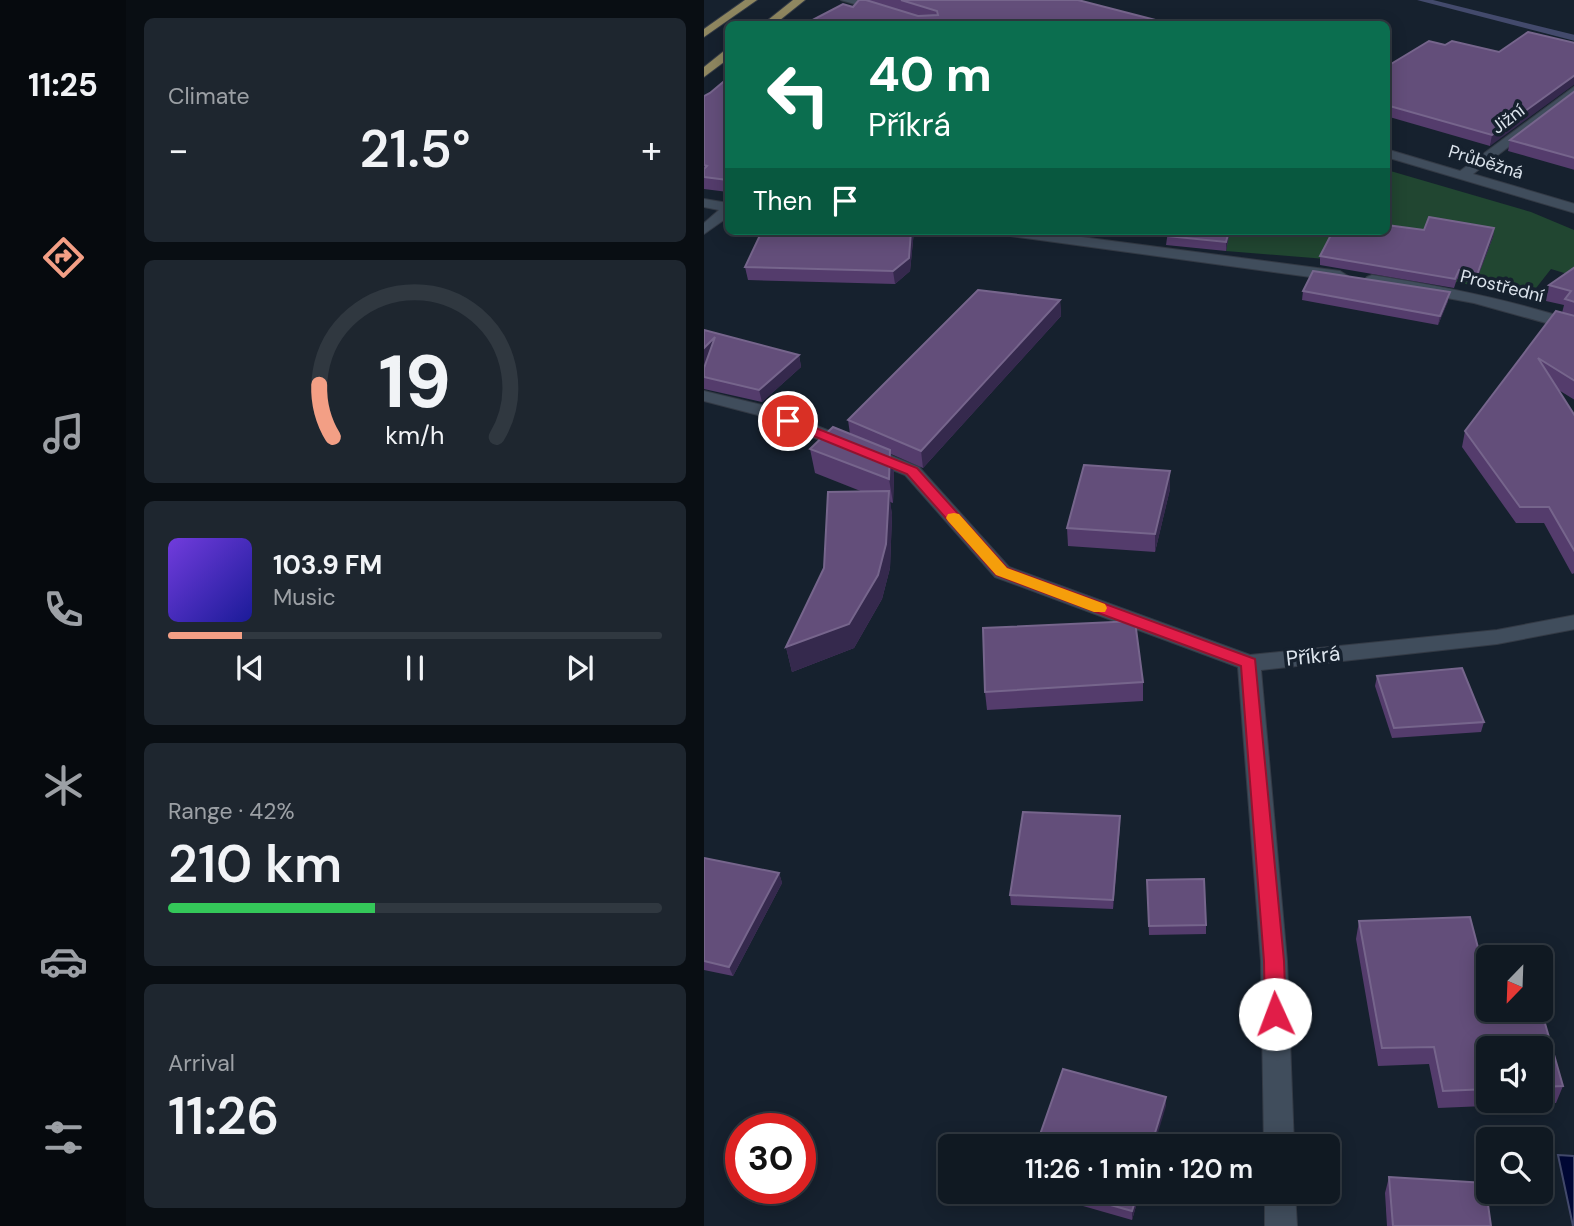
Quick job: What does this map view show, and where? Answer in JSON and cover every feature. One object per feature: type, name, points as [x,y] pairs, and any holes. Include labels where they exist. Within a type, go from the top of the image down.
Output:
[{"type":"main road","points":[[704,34],[752,0]]},
{"type":"main road","points":[[772,21],[800,0]]},
{"type":"main road","points":[[704,73],[725,56]]},
{"type":"street","points":[[846,0],[917,21]]},
{"type":"street","name":"Jižní","points":[[1463,174],[1574,90]]},
{"type":"street","name":"Průběžná","points":[[1390,154],[1574,209]]},
{"type":"street","points":[[704,204],[725,208]]},
{"type":"street","points":[[704,230],[725,211]]},
{"type":"street","name":"Prostřední","points":[[1033,235],[1413,286],[1498,303],[1574,326]]},
{"type":"street","name":"Příkrá","points":[[704,396],[764,411],[912,471],[1002,572],[1249,663],[1497,636],[1574,622]]},
{"type":"street","points":[[1249,663],[1274,961],[1279,1134]]},
{"type":"street","points":[[1280,1204],[1281,1226]]},
{"type":"green space","points":[[1390,171],[1531,212],[1574,230],[1574,276],[1551,269],[1529,297],[1417,274],[1413,266],[1226,251],[1228,238],[1177,235],[1390,235]]},
{"type":"shaded area","points":[[1558,1155],[1574,1156],[1574,1226],[1573,1226]]},
{"type":"building","points":[[859,0],[866,0],[918,16],[938,15],[937,11],[901,0],[1078,0],[1159,21],[811,21],[843,4],[853,7]]},
{"type":"building","points":[[1528,32],[1575,43],[1575,75],[1492,135],[1390,106],[1390,65],[1429,41],[1445,45],[1452,41],[1499,52]]},
{"type":"building","points":[[725,80],[725,180],[704,177],[704,169],[707,166],[704,165],[704,96]]},
{"type":"building","points":[[1575,91],[1575,158],[1510,140]]},
{"type":"building","points":[[1429,217],[1494,228],[1477,275],[1459,270],[1455,279],[1320,256],[1331,235],[1390,235],[1390,226],[1424,230]]},
{"type":"building","points":[[760,235],[911,235],[909,258],[893,271],[745,267]]},
{"type":"building","points":[[1166,235],[1228,235],[1226,242]]},
{"type":"building","points":[[1575,267],[1575,302],[1565,299],[1571,291],[1549,285]]},
{"type":"building","points":[[1313,271],[1450,292],[1440,316],[1303,291]]},
{"type":"building","points":[[978,290],[1060,300],[921,451],[848,420]]},
{"type":"building","points":[[1556,311],[1575,316],[1575,381],[1538,358],[1575,416],[1575,552],[1549,507],[1520,507],[1465,431]]},
{"type":"building","points":[[704,330],[799,355],[759,390],[704,377],[704,368],[715,337],[704,348]]},
{"type":"building","points":[[833,427],[890,450],[889,479],[810,449]]},
{"type":"building","points":[[1084,465],[1170,471],[1155,534],[1067,528]]},
{"type":"building","points":[[889,491],[886,544],[878,575],[849,624],[786,647],[824,568],[828,492]]},
{"type":"building","points":[[1135,621],[1143,682],[985,692],[983,628]]},
{"type":"building","points":[[1462,668],[1484,722],[1394,728],[1377,676]]},
{"type":"building","points":[[1023,812],[1120,816],[1113,900],[1010,895]]},
{"type":"building","points":[[704,858],[779,873],[729,967],[704,961]]},
{"type":"building","points":[[1204,879],[1206,925],[1149,926],[1147,880]]},
{"type":"building","points":[[1470,917],[1477,945],[1476,1022],[1545,1022],[1549,1036],[1476,1036],[1476,1090],[1443,1091],[1434,1047],[1382,1048],[1359,921]]},
{"type":"building","points":[[1553,1051],[1563,1086],[1553,1086]]},
{"type":"building","points":[[1063,1069],[1166,1097],[1155,1134],[1040,1134]]},
{"type":"building","points":[[1389,1177],[1476,1182],[1476,1204],[1488,1204],[1491,1226],[1393,1226]]},
{"type":"building","points":[[1107,1204],[1134,1204],[1132,1211]]},
{"type":"waterway","points":[[1422,0],[1575,38]]},
{"type":"slow traffic","points":[[954,518],[1002,572],[1100,608]]},
{"type":"route","points":[[788,421],[912,471],[1002,572],[1249,663],[1274,961],[1275,1014]]}]
